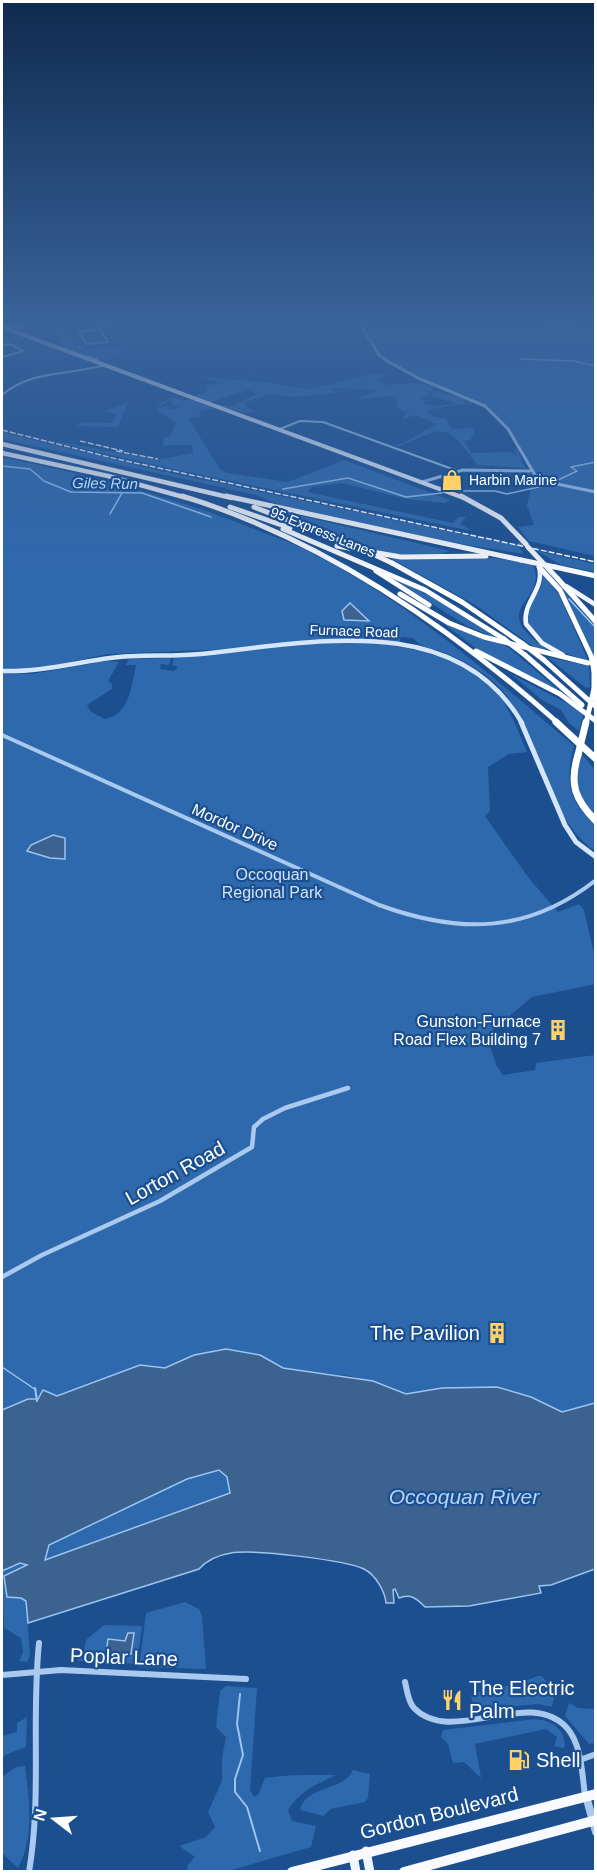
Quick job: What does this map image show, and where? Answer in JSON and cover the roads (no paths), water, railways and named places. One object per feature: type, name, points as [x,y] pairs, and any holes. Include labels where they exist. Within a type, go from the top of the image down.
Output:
[{"type":"highway","points":[[226,409],[350,454],[485,507],[501,518],[596,622]]},
{"type":"highway","points":[[2,449],[178,484],[280,509],[596,576]]},
{"type":"highway","points":[[2,449],[190,498],[279,532],[346,566],[391,593],[451,637],[537,704],[596,759]]},
{"type":"highway","name":"95 Express Lanes","points":[[2,449],[135,478],[228,507],[346,554],[428,591],[525,655],[596,720]]},
{"type":"highway","points":[[178,484],[275,515],[392,563],[462,602],[523,644],[596,707]]},
{"type":"highway","points":[[228,507],[361,552],[401,557],[481,556],[520,560]]},
{"type":"highway","points":[[524,545],[563,596],[589,660],[595,668],[594,689],[571,776],[572,787],[580,804],[596,821]]},
{"type":"highway","points":[[346,554],[462,626],[496,641]]},
{"type":"highway","points":[[346,566],[366,573],[449,623],[496,641],[589,660]]},
{"type":"highway","points":[[451,637],[560,694],[596,720]]},
{"type":"highway","name":"Gordon Boulevard","points":[[292,1872],[366,1851],[591,1795]]},
{"type":"highway","points":[[410,1871],[595,1822]]},
{"type":"main road","points":[[539,567],[540,586],[525,613],[528,629],[549,649],[589,660]]},
{"type":"main road","points":[[558,579],[596,605]]},
{"type":"main road","name":"Furnace Road","points":[[2,671],[39,671],[120,657],[201,654],[317,641],[379,642],[432,651],[473,670],[509,702],[564,825],[576,842],[596,857]]},
{"type":"main road","points":[[366,1851],[370,1872]]},
{"type":"main road","points":[[353,1855],[356,1872]]},
{"type":"street","points":[[487,409],[510,433],[530,471]]},
{"type":"street","points":[[280,429],[300,421],[323,422],[455,470]]},
{"type":"street","points":[[424,482],[455,470],[486,467],[530,471],[557,484],[596,492]]},
{"type":"street","name":"Mordor Drive","points":[[2,735],[379,906],[420,919],[462,925],[519,920],[561,906],[596,880]]},
{"type":"street","name":"Lorton Road","points":[[2,1277],[42,1255],[160,1201],[252,1147],[250,1139],[254,1130],[266,1117],[348,1088]]},
{"type":"street","points":[[29,1872],[37,1825],[36,1671],[39,1643]]},
{"type":"street","name":"Poplar Lane","points":[[2,1676],[36,1671],[77,1671],[246,1679]]},
{"type":"street","points":[[405,1682],[407,1695],[415,1709],[433,1721],[459,1721],[529,1712],[546,1714],[567,1729],[591,1795],[595,1822]]},
{"type":"street","points":[[579,1761],[596,1754]]},
{"type":"water","points":[[350,603],[369,621],[344,620],[342,611]]},
{"type":"water","points":[[53,835],[65,838],[65,859],[50,858],[27,851],[31,845]]},
{"type":"water","name":"Occoquan River","points":[[226,1349],[260,1355],[283,1368],[373,1381],[406,1394],[442,1388],[497,1387],[531,1397],[562,1412],[595,1403],[595,1569],[551,1585],[539,1586],[541,1593],[469,1606],[425,1607],[411,1597],[399,1598],[395,1589],[393,1590],[394,1603],[386,1603],[376,1579],[364,1569],[354,1566],[277,1554],[231,1553],[214,1558],[199,1569],[28,1623],[26,1601],[21,1598],[7,1597],[4,1576],[27,1565],[20,1563],[2,1571],[2,1410],[28,1399],[38,1399],[43,1390],[57,1396],[140,1365],[165,1368],[194,1355]],"holes":[[[219,1470],[227,1477],[230,1493],[45,1560],[49,1545],[187,1479]]]},
{"type":"water","points":[[128,1633],[134,1633],[131,1654],[106,1653],[108,1639],[125,1641]]},
{"type":"waterway","name":"Giles Run","points":[[556,481],[577,471],[571,467],[596,462]]},
{"type":"waterway","name":"Giles Run","points":[[2,466],[30,469],[44,481],[71,492],[142,493],[211,517]]},
{"type":"waterway","name":"Giles Run","points":[[283,489],[348,478],[406,497],[442,493]]},
{"type":"waterway","name":"Giles Run","points":[[460,491],[495,491],[507,494],[552,484]]},
{"type":"waterway","points":[[110,514],[122,493]]},
{"type":"waterway","points":[[569,599],[595,627]]},
{"type":"waterway","points":[[2,1367],[35,1389]]},
{"type":"waterway","points":[[35,1389],[37,1401]]},
{"type":"waterway","points":[[240,1694],[237,1724],[243,1755],[235,1779],[235,1792],[247,1807],[260,1851]]},
{"type":"tunnel","points":[[520,542],[522,546]]},
{"type":"railway","points":[[2,430],[117,459],[596,562]]},
{"type":"railway","points":[[80,441],[123,451]]},
{"type":"railway","points":[[116,451],[158,459]]},
{"type":"place","name":"Harbin Marine","points":[[452,480]]},
{"type":"place","name":"Gunston-Furnace Road Flex Building 7","points":[[558,1030]]},
{"type":"place","name":"The Pavilion","points":[[497,1333]]},
{"type":"place","name":"The Electric Palm","points":[[452,1700]]},
{"type":"place","name":"Shell","points":[[519,1760]]},
{"type":"park label","name":"Occoquan Regional Park","points":[[272,883]]}]
